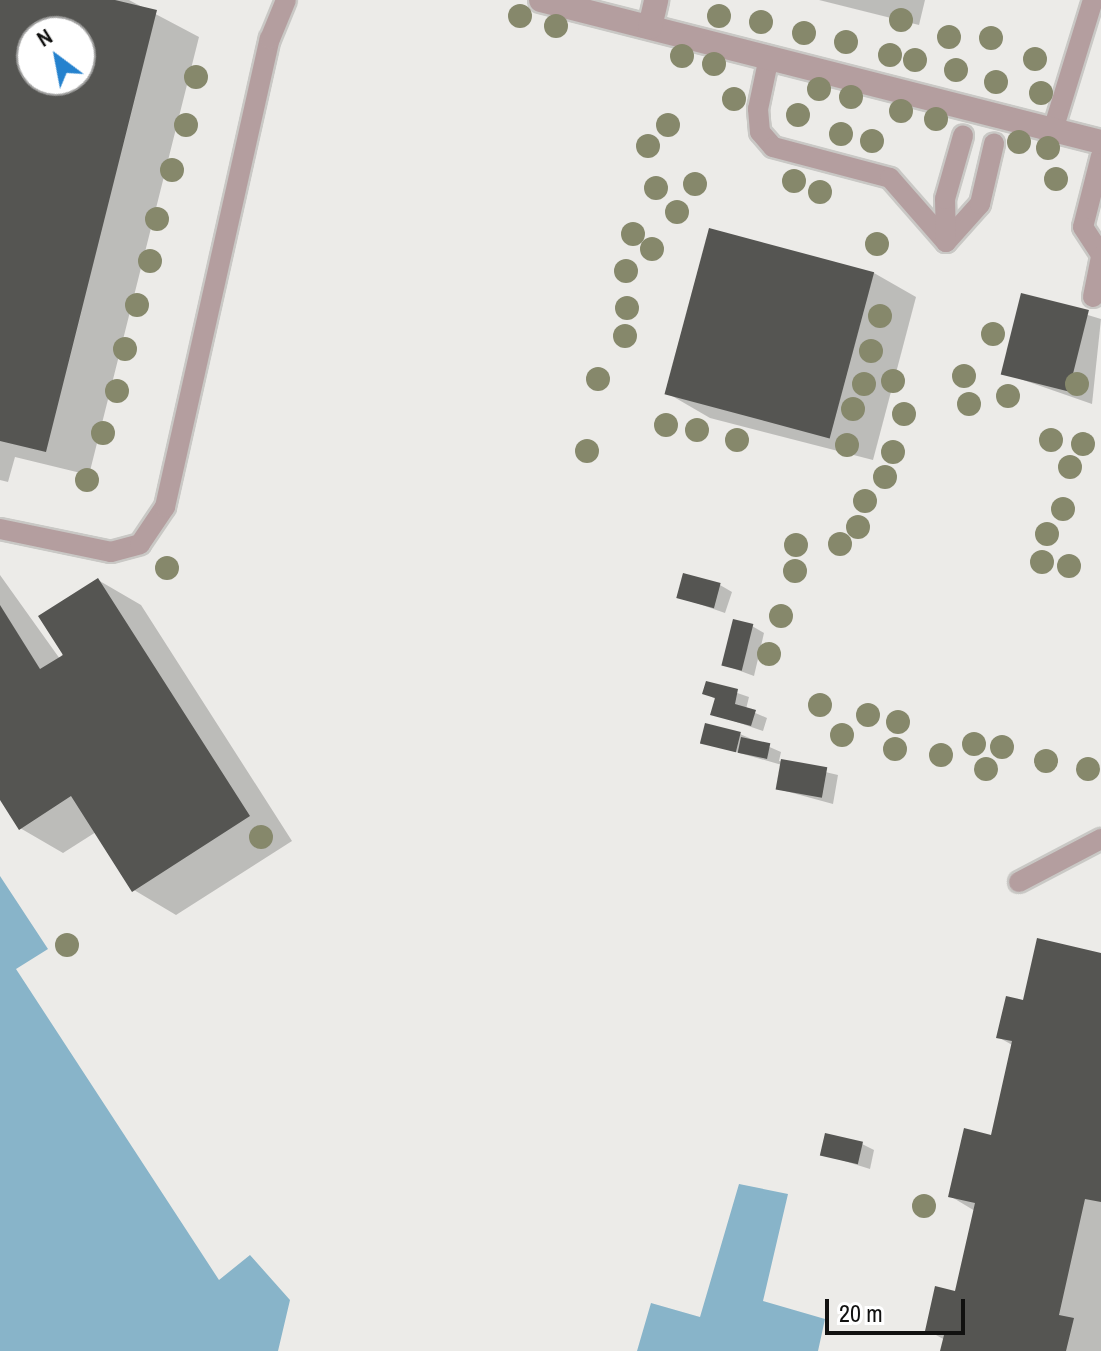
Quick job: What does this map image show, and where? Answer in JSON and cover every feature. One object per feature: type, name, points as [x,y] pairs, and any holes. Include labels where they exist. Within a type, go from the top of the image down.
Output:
[{"type":"street","points":[[541,0],[1101,142]]},
{"type":"street","points":[[650,27],[656,0]]},
{"type":"lane","points":[[0,529],[111,552],[140,544],[165,507],[270,39],[286,0]]},
{"type":"lane","points":[[1053,130],[1093,0]]},
{"type":"lane","points":[[769,57],[758,109],[760,132],[773,147],[890,178],[946,242]]},
{"type":"lane","points":[[946,242],[945,199],[963,136]]},
{"type":"lane","points":[[946,242],[980,204],[994,144]]},
{"type":"lane","points":[[1093,297],[1101,256],[1083,227],[1101,156]]},
{"type":"lane","points":[[1019,882],[1101,839]]},
{"type":"water","points":[[0,876],[48,949],[16,969],[219,1280],[250,1255],[290,1300],[278,1351],[0,1351]]},
{"type":"water","points":[[739,1184],[788,1194],[763,1301],[825,1319],[818,1351],[637,1351],[651,1303],[700,1317]]},
{"type":"building","points":[[0,0],[115,0],[157,10],[46,452],[0,441]]},
{"type":"building","points":[[709,228],[874,272],[830,438],[664,394]]},
{"type":"building","points":[[1021,293],[1089,310],[1069,391],[1001,375]]},
{"type":"building","points":[[683,573],[721,583],[714,608],[676,598]]},
{"type":"building","points":[[98,578],[250,816],[132,892],[71,796],[19,830],[0,800],[0,605],[40,669],[63,655],[38,616]]},
{"type":"building","points":[[733,619],[753,624],[742,671],[721,666]]},
{"type":"building","points":[[706,681],[738,689],[735,704],[756,710],[751,726],[710,715],[715,698],[702,694]]},
{"type":"building","points":[[705,723],[741,732],[736,752],[700,743]]},
{"type":"building","points":[[741,737],[770,743],[767,759],[738,753]]},
{"type":"building","points":[[781,759],[827,767],[822,798],[776,790]]},
{"type":"building","points":[[1037,938],[1101,953],[1101,1202],[1085,1199],[1059,1315],[1074,1318],[1066,1351],[940,1351],[944,1335],[925,1331],[935,1286],[955,1291],[975,1203],[948,1197],[964,1128],[991,1135],[1012,1041],[996,1038],[1006,996],[1023,1000]]},
{"type":"building","points":[[825,1133],[863,1142],[858,1164],[820,1155]]}]
